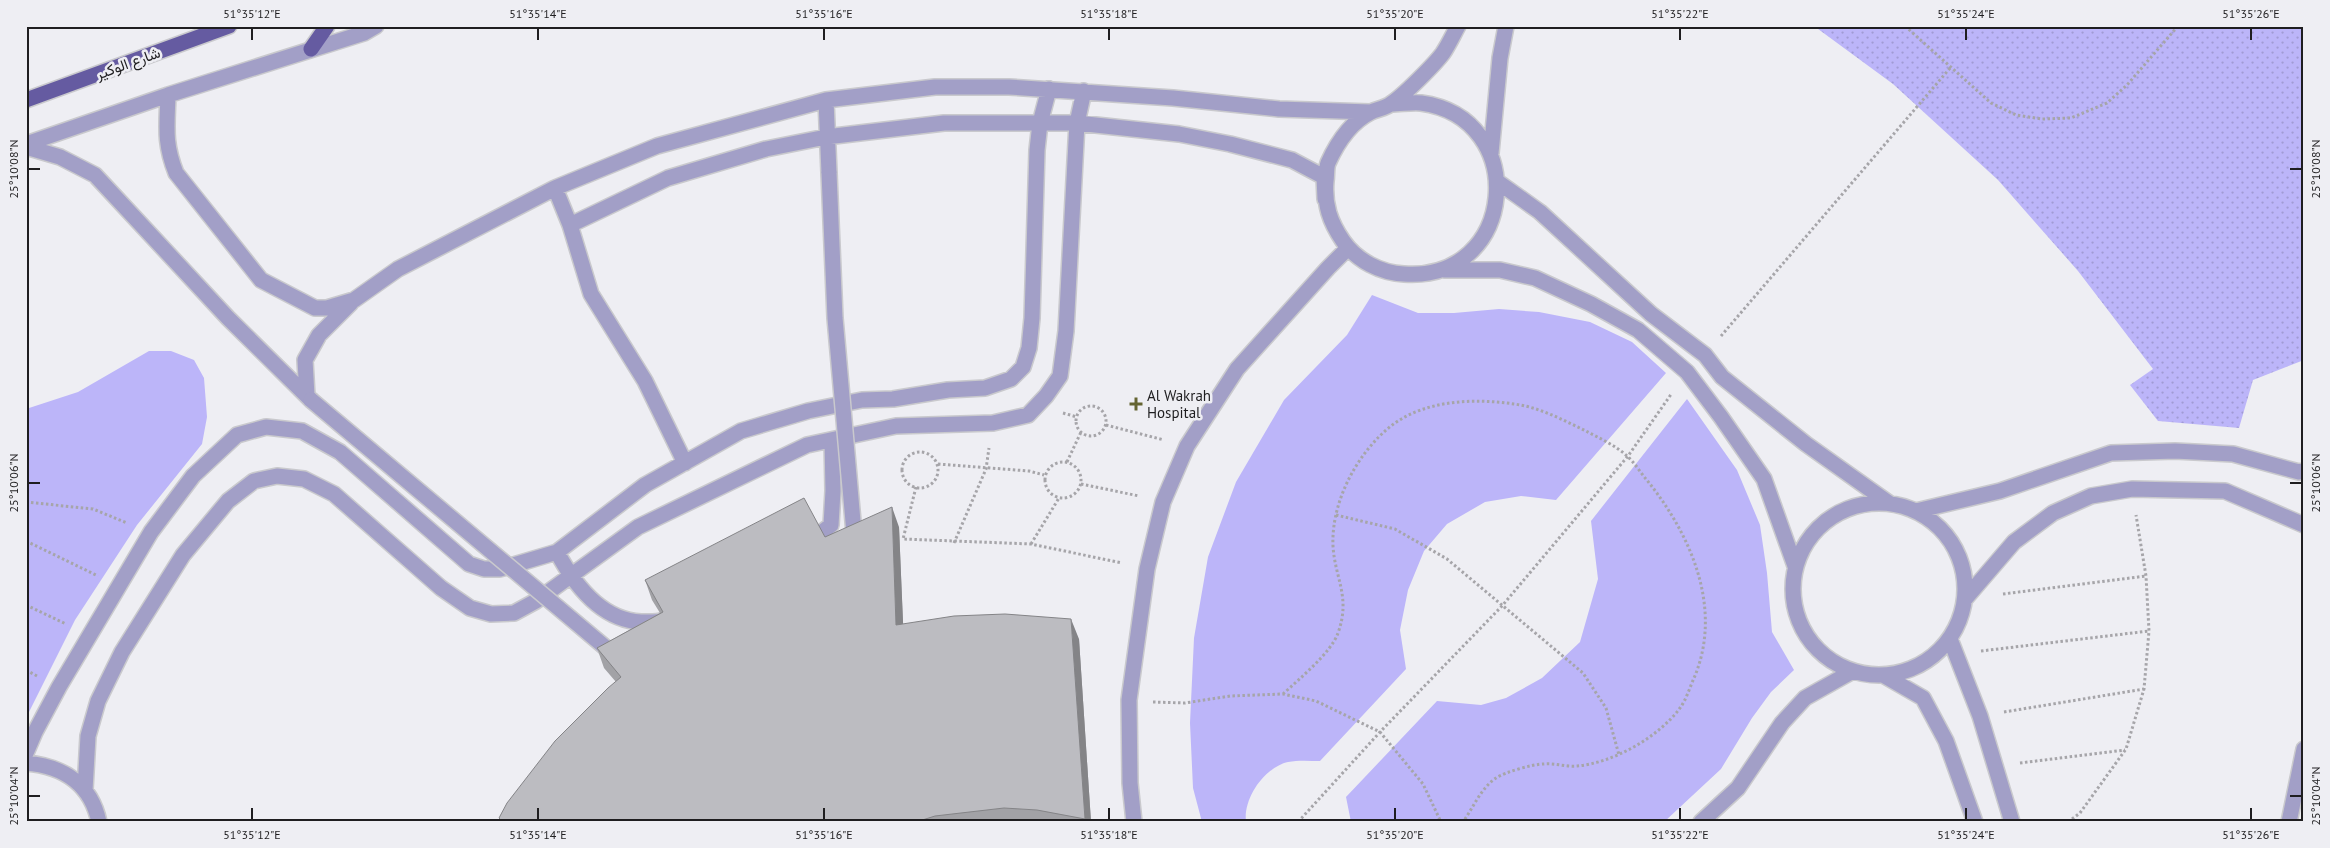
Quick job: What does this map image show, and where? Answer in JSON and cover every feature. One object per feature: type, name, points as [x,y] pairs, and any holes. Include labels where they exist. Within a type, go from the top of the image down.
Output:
[{"type":"main road","name":"شارع الوكير","points":[[26,100],[229,26]]},
{"type":"main road","points":[[311,49],[327,26]]},
{"type":"lane","points":[[26,146],[168,95],[364,33],[376,26]]},
{"type":"lane","points":[[1391,104],[1442,54],[1458,26]]},
{"type":"lane","points":[[1442,270],[1466,256],[1485,236],[1496,210],[1498,182],[1491,153],[1498,73],[1506,26]]},
{"type":"lane","points":[[309,398],[305,360],[319,335],[354,300],[398,269],[555,188],[657,146],[826,100],[935,88],[1049,89],[1173,98],[1279,110],[1370,112]]},
{"type":"lane","points":[[26,752],[51,702],[89,635],[151,532],[193,476],[237,435],[266,427],[302,431],[340,452],[470,564],[484,569],[500,569],[557,552],[645,485],[741,432],[808,411],[862,400],[892,399],[948,390],[985,388],[1011,379],[1023,367],[1029,348],[1032,318],[1040,123],[1049,89]]},
{"type":"lane","points":[[85,790],[88,736],[98,702],[122,652],[183,555],[228,501],[254,481],[277,476],[304,479],[334,494],[441,588],[470,608],[490,614],[514,613],[536,601],[638,528],[807,445],[896,426],[993,423],[1028,414],[1046,396],[1060,376],[1066,331],[1077,123],[1084,91]]},
{"type":"lane","points":[[168,95],[166,133],[168,152],[176,173],[261,280],[315,308],[326,308],[354,300]]},
{"type":"lane","points":[[826,100],[826,137],[836,318],[857,564]]},
{"type":"lane","points":[[1325,199],[1327,165],[1343,134],[1370,112],[1391,104],[1421,103],[1450,111],[1474,129],[1491,153]]},
{"type":"lane","points":[[570,225],[668,178],[766,149],[826,137],[944,123],[1077,123],[1179,134],[1230,144],[1292,160],[1324,177],[1325,199],[1332,226],[1348,248],[1368,264],[1392,273],[1417,275],[1442,270],[1500,270],[1535,278],[1591,304],[1638,330],[1687,372],[1721,417],[1764,480],[1795,566]]},
{"type":"lane","points":[[26,146],[60,157],[95,175],[228,318],[309,398],[631,668]]},
{"type":"lane","points":[[1498,182],[1540,212],[1651,314],[1705,355],[1722,377],[1806,444],[1889,503]]},
{"type":"lane","points":[[555,188],[570,225],[591,294],[645,381],[685,462]]},
{"type":"lane","points":[[1134,822],[1130,783],[1130,700],[1148,569],[1163,502],[1187,446],[1237,369],[1348,248]]},
{"type":"lane","points":[[1638,330],[1651,314]]},
{"type":"lane","points":[[791,555],[831,525],[833,491],[832,440]]},
{"type":"lane","points":[[1916,510],[2000,491],[2111,453],[2174,451],[2233,454],[2300,472],[2304,471]]},
{"type":"lane","points":[[1965,599],[2014,542],[2053,513],[2091,496],[2132,489],[2226,491],[2304,525]]},
{"type":"lane","points":[[1889,503],[1916,510],[1938,526],[1955,547],[1964,572],[1965,599],[1960,620],[1950,639],[1931,657],[1909,670],[1883,675],[1853,671],[1830,660],[1811,642],[1802,626],[1798,618],[1793,593],[1795,566],[1808,539],[1830,517],[1858,505],[1889,503]]},
{"type":"lane","points":[[557,552],[570,576],[591,599],[612,614],[631,621],[658,622],[676,613]]},
{"type":"lane","points":[[1950,639],[1980,716],[2012,822]]},
{"type":"lane","points":[[1701,822],[1738,788],[1782,724],[1805,698],[1853,671]]},
{"type":"lane","points":[[1883,675],[1923,698],[1946,741],[1976,822]]},
{"type":"lane","points":[[2288,822],[2304,749]]},
{"type":"lane","points":[[26,763],[46,765],[68,774],[85,790],[100,821]]},
{"type":"path","points":[[1905,26],[1990,103],[2016,115],[2042,118],[2071,118],[2107,103],[2127,85],[2178,26]]},
{"type":"path","points":[[1705,355],[1952,67]]},
{"type":"path","points":[[1298,822],[1380,732],[1502,606],[1628,456],[1687,372]]},
{"type":"path","points":[[1283,694],[1313,666],[1337,636],[1343,612],[1342,584],[1333,547],[1336,515],[1347,479],[1378,438],[1393,425],[1424,409],[1458,402],[1514,404],[1554,416],[1596,436],[1628,456],[1662,499],[1687,540],[1701,582],[1706,629],[1696,674],[1680,708],[1650,737],[1619,755],[1578,766],[1542,764],[1496,778],[1479,796],[1463,822]]},
{"type":"path","points":[[1087,407],[1095,407],[1102,410],[1106,417],[1106,425],[1102,432],[1096,436],[1088,436],[1081,432],[1076,425],[1076,417],[1081,411],[1087,407]]},
{"type":"path","points":[[954,543],[986,469],[993,423]]},
{"type":"path","points":[[1106,425],[1187,446]]},
{"type":"path","points":[[1067,462],[1081,432]]},
{"type":"path","points":[[915,452],[925,452],[933,456],[938,464],[938,474],[934,482],[925,487],[916,487],[907,483],[902,474],[902,465],[907,456],[915,452]]},
{"type":"path","points":[[1058,462],[1067,462],[1076,466],[1081,474],[1081,484],[1076,492],[1068,498],[1058,498],[1050,493],[1045,484],[1045,475],[1050,466],[1058,462]]},
{"type":"path","points":[[938,464],[1029,471],[1045,475]]},
{"type":"path","points":[[1081,484],[1163,502]]},
{"type":"path","points":[[916,487],[903,539],[954,543],[1031,544],[1148,569]]},
{"type":"path","points":[[2068,822],[2080,813],[2126,750],[2144,689],[2149,631],[2146,576],[2132,489]]},
{"type":"path","points":[[1031,544],[1058,498]]},
{"type":"path","points":[[26,502],[93,509],[151,532]]},
{"type":"path","points":[[1336,515],[1395,529],[1447,558],[1583,673],[1606,708],[1619,755]]},
{"type":"path","points":[[26,541],[119,586]]},
{"type":"path","points":[[1965,599],[2146,576]]},
{"type":"path","points":[[26,605],[89,635]]},
{"type":"path","points":[[1956,654],[2149,631]]},
{"type":"path","points":[[1980,716],[2144,689]]},
{"type":"path","points":[[1130,700],[1185,703],[1230,696],[1283,694],[1316,701],[1380,732],[1422,784],[1441,822]]},
{"type":"path","points":[[1996,766],[2126,750]]},
{"type":"shaded area","points":[[1814,26],[2304,26],[2304,360],[2253,380],[2239,428],[2158,421],[2130,385],[2153,369],[2078,271],[1998,180],[1893,84]]},
{"type":"shaded area","points":[[1372,295],[1418,313],[1454,313],[1499,309],[1539,312],[1590,322],[1632,342],[1666,373],[1556,500],[1521,496],[1485,502],[1447,524],[1424,551],[1408,590],[1400,630],[1406,669],[1320,761],[1288,762],[1271,770],[1257,785],[1252,794],[1248,803],[1246,822],[1202,822],[1193,788],[1190,723],[1194,638],[1208,557],[1236,482],[1284,400],[1347,335]]},
{"type":"shaded area","points":[[149,351],[171,351],[194,360],[204,378],[207,417],[202,444],[137,525],[75,620],[26,718],[26,409],[78,392]]},
{"type":"shaded area","points":[[1687,399],[1737,470],[1760,525],[1767,573],[1772,632],[1794,670],[1771,692],[1752,718],[1721,769],[1664,822],[1351,822],[1346,797],[1437,701],[1481,705],[1506,698],[1542,678],[1580,642],[1598,579],[1591,521]]},
{"type":"building","points":[[804,498],[825,537],[892,507],[896,625],[954,616],[1005,614],[1071,619],[1085,819],[1037,810],[1004,808],[935,816],[916,822],[503,822],[499,818],[507,803],[555,741],[621,677],[597,648],[663,612],[645,580]]},
{"type":"place","name":"Al Wakrah Hospital","points":[[1136,404]]}]
